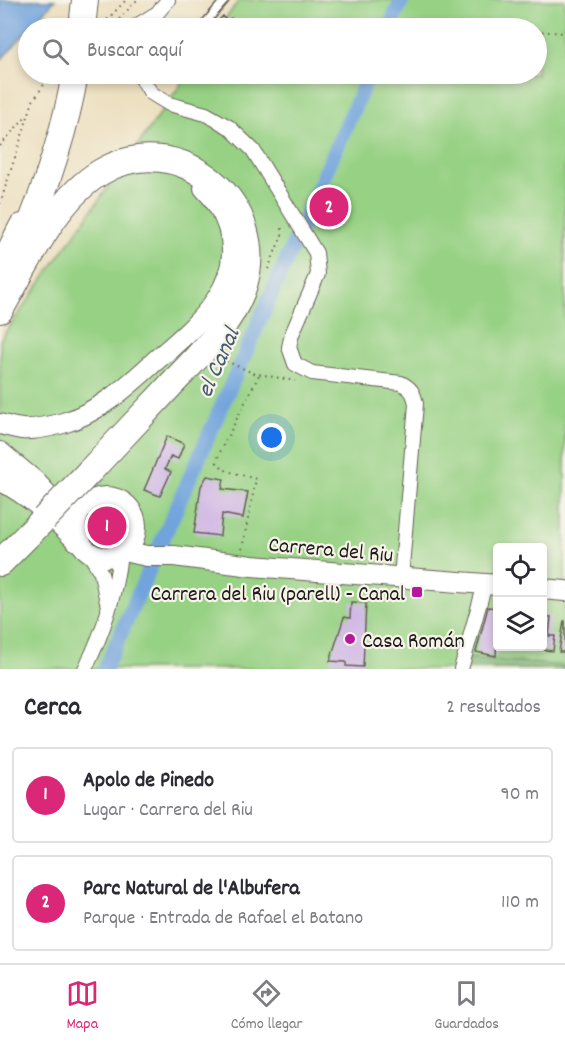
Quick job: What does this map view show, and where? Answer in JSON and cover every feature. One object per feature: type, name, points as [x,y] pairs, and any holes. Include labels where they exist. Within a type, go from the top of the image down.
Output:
[{"type":"highway","points":[[83,18],[85,0]]},
{"type":"highway","points":[[0,291],[21,250],[38,208],[62,128],[66,84]]},
{"type":"highway","points":[[0,310],[60,210],[86,182],[111,166],[143,158],[163,159],[184,165],[211,180],[226,196],[238,214],[246,234],[248,261],[243,288],[230,317],[209,345],[0,563]]},
{"type":"highway","points":[[0,271],[49,170]]},
{"type":"highway","points":[[0,477],[44,505],[81,538]]},
{"type":"street","points":[[154,18],[168,0]]},
{"type":"street","points":[[149,18],[158,12]]},
{"type":"street","points":[[146,84],[152,93],[169,104],[206,114],[229,127],[253,150],[316,253],[318,274],[292,334],[289,347],[295,364],[312,373],[401,382],[409,387],[414,395],[416,404],[401,578]]},
{"type":"street","points":[[0,323],[71,208],[93,186],[115,172],[149,166],[175,171],[202,186],[222,213],[231,243],[232,256],[225,284],[212,307],[184,337],[99,406],[64,422],[24,429],[0,424]]},
{"type":"street","points":[[0,452],[36,482],[81,538],[101,573],[108,607]]},
{"type":"street","points":[[36,482],[91,501],[110,497],[119,500],[131,510],[134,516],[135,530],[132,542],[122,552],[105,557],[81,538]]},
{"type":"street","points":[[81,538],[81,511],[91,501]]},
{"type":"street","points":[[135,530],[149,550]]},
{"type":"street","name":"Carrera del Riu","points":[[122,552],[149,550],[174,556],[239,564],[491,585],[460,669]]},
{"type":"street","points":[[85,669],[98,645],[108,607],[114,594],[122,552]]},
{"type":"street","points":[[547,589],[565,591]]},
{"type":"lane","points":[[210,18],[225,0]]},
{"type":"path","points":[[109,18],[126,0]]},
{"type":"path","points":[[120,18],[137,0]]},
{"type":"path","points":[[547,32],[565,33]]},
{"type":"path","points":[[0,204],[33,101],[55,84]]},
{"type":"path","points":[[0,146],[29,113]]},
{"type":"path","points":[[230,362],[259,375],[296,381]]},
{"type":"path","points":[[239,564],[256,478],[227,471],[217,464],[219,454],[259,375]]},
{"type":"green space","points":[[239,0],[565,0],[565,669],[0,669],[0,340],[181,84],[547,84],[547,18],[226,18]]},
{"type":"green space","points":[[469,658],[565,666],[565,669],[465,669]]},
{"type":"water","points":[[0,0],[55,0],[39,18],[18,18],[18,41],[0,61]]},
{"type":"building","points":[[167,436],[184,444],[178,459],[171,456],[165,469],[171,472],[160,496],[144,490]]},
{"type":"building","points":[[207,476],[224,479],[222,489],[248,492],[243,518],[222,514],[220,536],[194,533],[201,486]]},
{"type":"building","name":"Casa Román","points":[[351,602],[366,603],[363,667],[346,666],[346,662],[330,661],[344,617],[350,618]]},
{"type":"building","points":[[488,607],[493,608],[493,651],[496,651],[496,656],[476,652]]},
{"type":"building","points":[[547,617],[551,617],[549,636],[555,636],[553,651],[547,650]]},
{"type":"building","points":[[564,621],[565,652],[559,652]]},
{"type":"waterway","name":"el Canal","points":[[394,18],[402,0]]},
{"type":"waterway","name":"el Canal","points":[[105,669],[365,84]]},
{"type":"place","name":"Parc Natural de l'Albufera","points":[[329,207]]},
{"type":"place","name":"Apolo de Pinedo","points":[[107,526]]},
{"type":"place","name":"Carrera del Riu (parell) - Canal","points":[[417,592]]},
{"type":"place","name":"Casa Román","points":[[350,639]]}]
